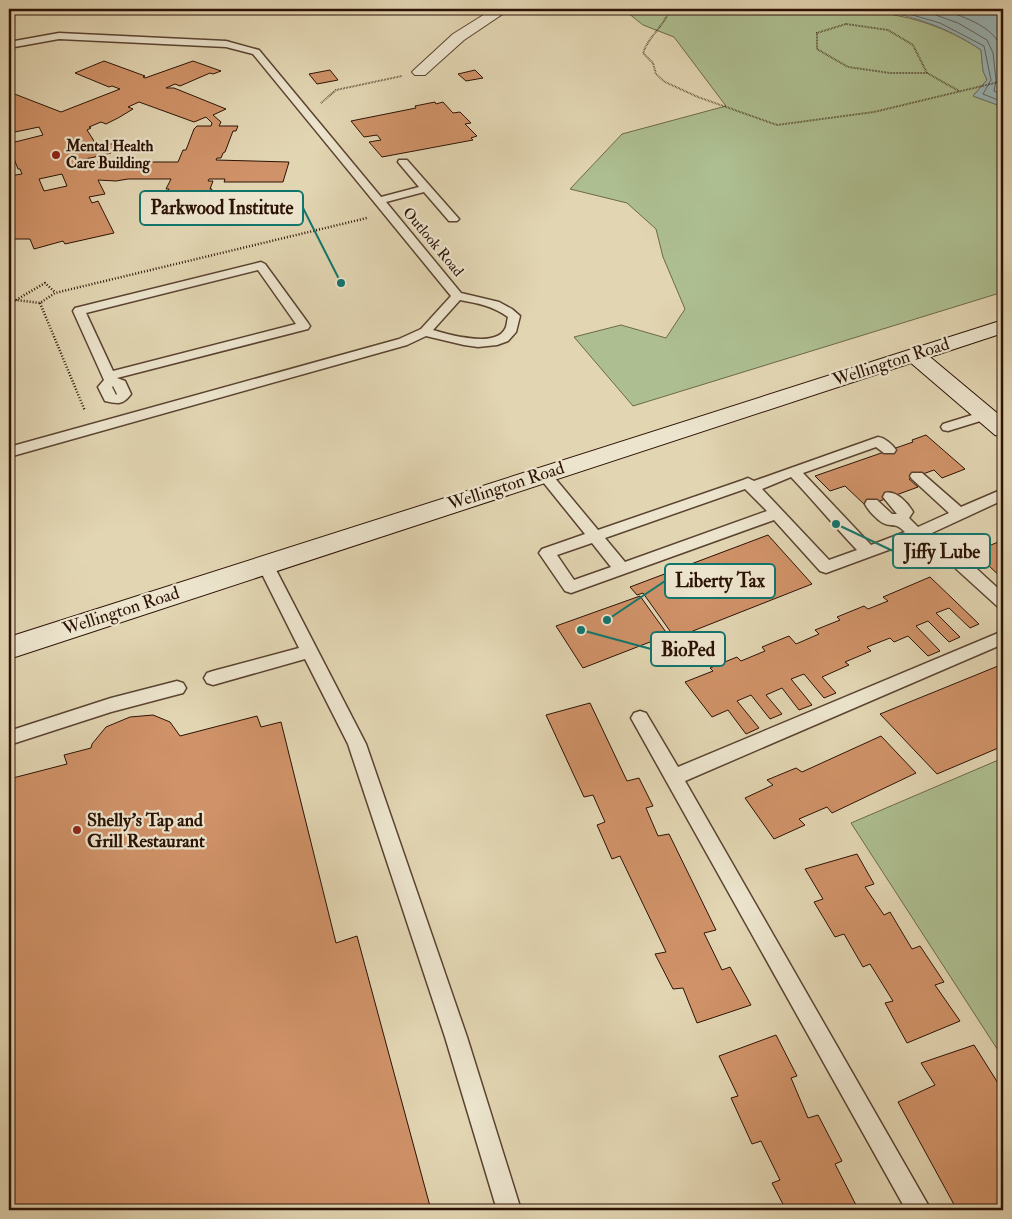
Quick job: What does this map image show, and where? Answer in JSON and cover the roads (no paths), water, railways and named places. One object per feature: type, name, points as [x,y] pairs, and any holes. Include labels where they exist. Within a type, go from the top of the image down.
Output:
[{"type":"main road","points":[[414,73],[457,36],[503,9]]},
{"type":"main road","name":"Wellington Road","points":[[9,648],[1003,326]]},
{"type":"main road","points":[[914,355],[1003,430]]},
{"type":"lane","name":"Outlook Road","points":[[9,45],[59,36],[226,44],[256,52],[457,296],[425,332],[403,342],[9,452]]},
{"type":"lane","points":[[403,162],[453,219]]},
{"type":"lane","points":[[379,201],[426,188]]},
{"type":"lane","points":[[110,378],[304,326],[261,266],[79,311],[110,378],[120,384],[124,394],[119,400],[128,420]]},
{"type":"lane","points":[[425,332],[468,343],[482,344],[497,340],[508,334],[514,325],[514,316],[504,308],[486,301],[457,296]]},
{"type":"lane","points":[[948,427],[985,415]]},
{"type":"lane","points":[[752,487],[789,473],[847,459],[878,441],[889,450]]},
{"type":"lane","points":[[789,473],[804,495],[817,508],[826,508]]},
{"type":"lane","points":[[789,473],[823,501],[826,508],[868,552]]},
{"type":"lane","points":[[544,474],[622,569]]},
{"type":"lane","points":[[917,476],[958,514]]},
{"type":"lane","points":[[776,513],[571,587],[547,553],[748,483],[776,513],[826,568],[916,534],[1003,494]]},
{"type":"lane","points":[[890,497],[906,512],[901,519]]},
{"type":"lane","points":[[872,504],[888,519],[901,519],[916,534]]},
{"type":"lane","points":[[959,562],[1003,602]]},
{"type":"lane","points":[[265,564],[357,744],[456,1037],[509,1210]]},
{"type":"lane","points":[[674,777],[1003,636]]},
{"type":"lane","points":[[213,678],[311,651]]},
{"type":"lane","points":[[9,738],[111,705],[177,688]]},
{"type":"lane","points":[[640,718],[919,1210]]},
{"type":"water","points":[[827,9],[1003,9],[1003,107],[973,96],[987,80],[983,71],[981,50],[958,36],[920,20],[894,13]]},
{"type":"place","name":"Mental Health Care Building","points":[[56,155]]},
{"type":"place","name":"Parkwood Institute","points":[[341,283]]},
{"type":"place","name":"Jiffy Lube","points":[[836,524]]},
{"type":"place","name":"Liberty Tax","points":[[607,620]]},
{"type":"place","name":"BioPed","points":[[581,630]]},
{"type":"place","name":"Shelly's Tap and Grill Restaurant","points":[[77,830]]}]
